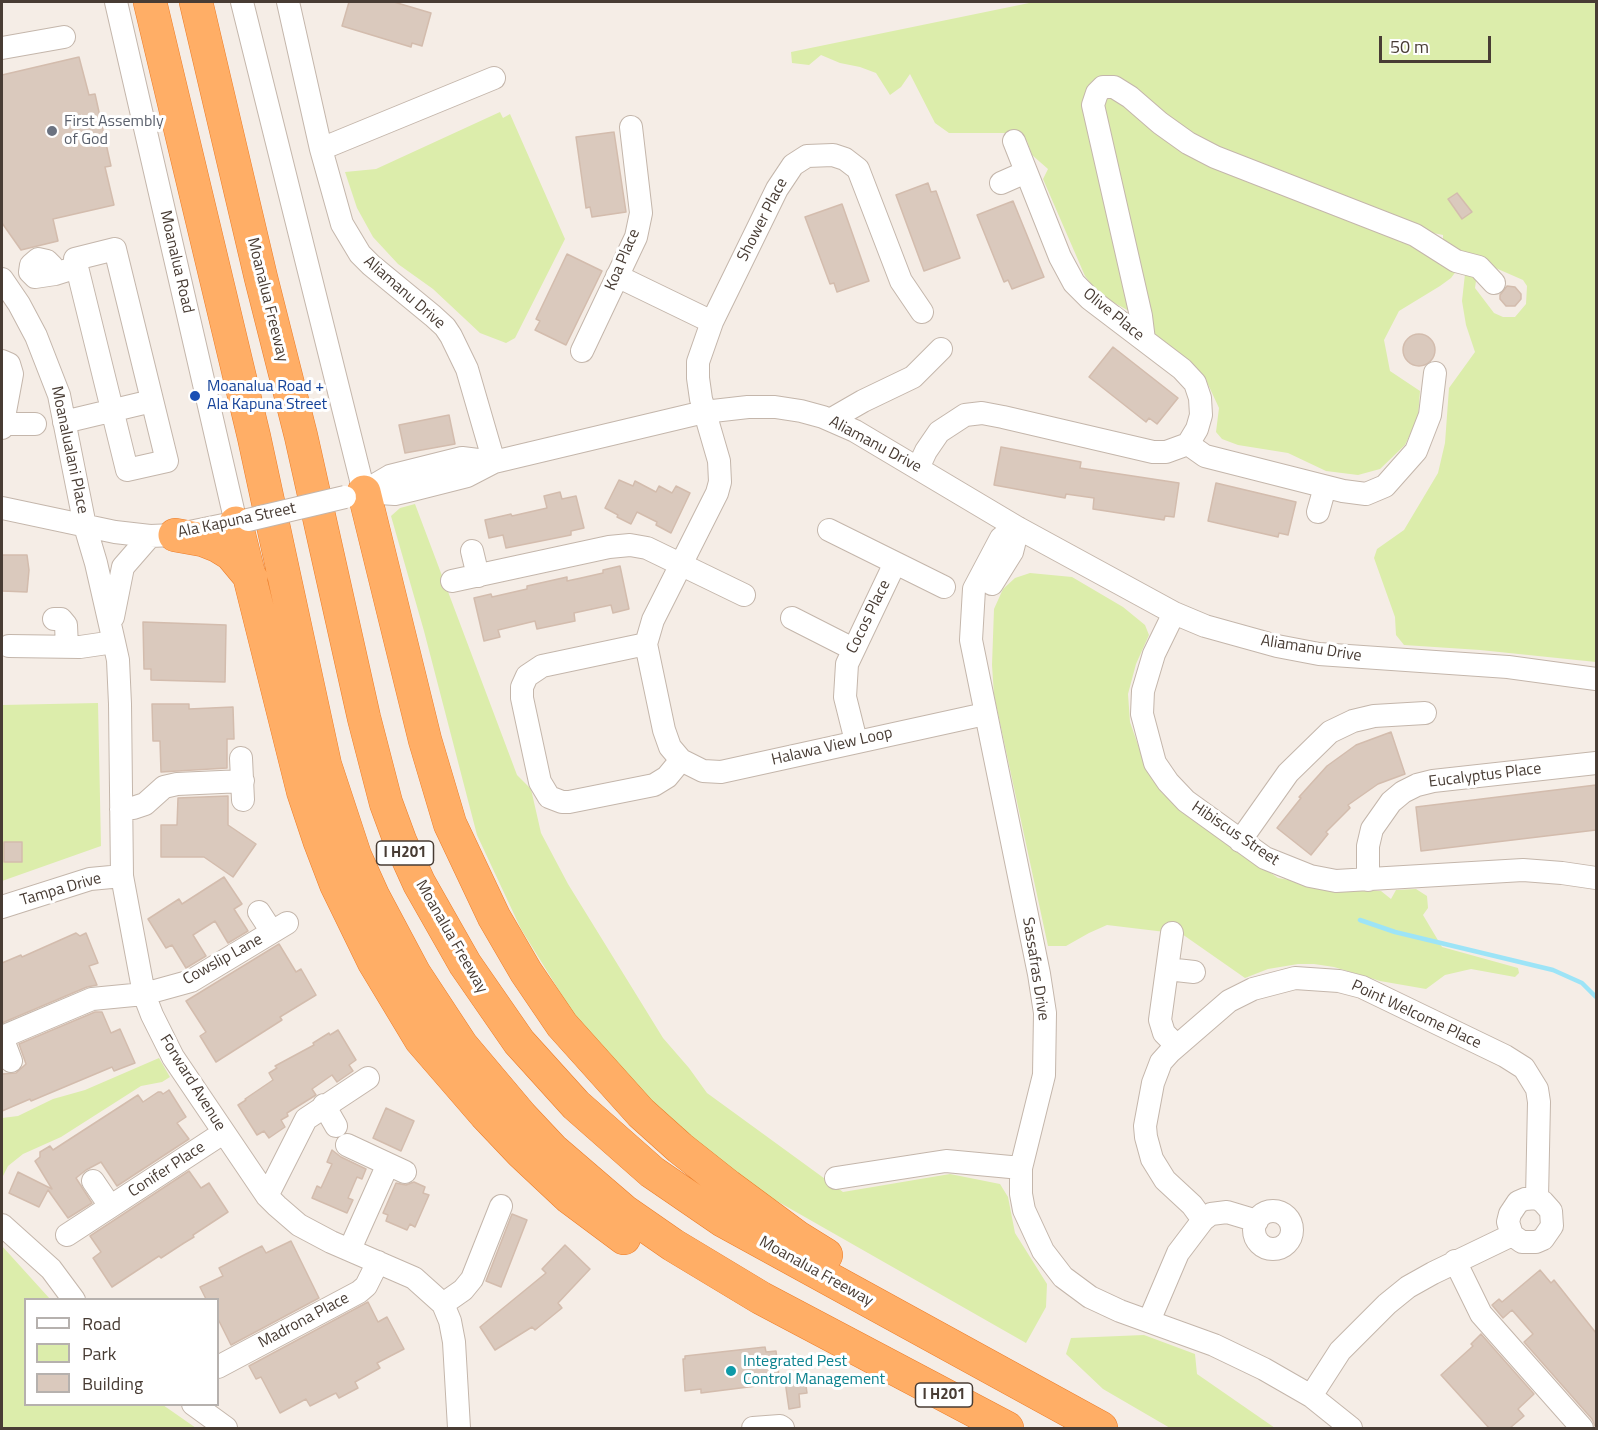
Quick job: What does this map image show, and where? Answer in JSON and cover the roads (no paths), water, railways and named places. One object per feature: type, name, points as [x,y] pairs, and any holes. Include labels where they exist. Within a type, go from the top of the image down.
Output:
[{"type":"highway","name":"I H201","points":[[150,2],[254,437],[325,765],[355,856],[414,974],[438,1012],[496,1087],[553,1150],[624,1211],[673,1245],[761,1298],[1007,1428]]},
{"type":"highway","name":"Moanalua Freeway","points":[[196,2],[301,436],[364,718],[386,802],[419,883],[465,964],[519,1042],[576,1105],[652,1172],[733,1226],[1101,1428]]},
{"type":"highway","points":[[355,495],[450,824],[494,917],[526,972],[562,1025],[641,1113],[728,1186],[797,1237],[1060,1404]]},
{"type":"highway","points":[[242,521],[266,649],[303,791],[320,842],[356,928],[422,1040],[521,1152],[569,1197],[630,1242],[761,1298]]},
{"type":"highway","points":[[163,535],[203,540],[231,554],[251,578]]},
{"type":"highway","points":[[882,1362],[988,1428]]},
{"type":"street","name":"Moanalua Road","points":[[116,2],[242,521]]},
{"type":"street","points":[[242,2],[355,495]]},
{"type":"street","name":"Aliamanu Drive","points":[[288,2],[321,149],[342,224],[360,254],[445,327],[459,350],[476,395],[494,462],[704,412],[748,407],[775,407],[801,411],[855,431],[1018,528],[1174,613],[1205,626],[1249,640],[1319,654],[1508,667],[1596,679]]},
{"type":"street","points":[[2,48],[64,37]]},
{"type":"street","points":[[321,149],[494,78]]},
{"type":"street","points":[[1144,340],[1141,316],[1093,105],[1097,93],[1103,87],[1114,87],[1188,143],[1415,236],[1456,261],[1479,267],[1494,283]]},
{"type":"street","name":"Koa Place","points":[[582,351],[636,237],[641,213],[631,128]]},
{"type":"street","name":"Olive Place","points":[[1014,141],[1060,257],[1074,283],[1090,299],[1182,369],[1195,383],[1200,398],[1201,416],[1197,429],[1188,444]]},
{"type":"street","name":"Shower Place","points":[[704,412],[698,378],[698,362],[712,322],[777,189],[793,165],[807,156],[833,154],[845,159],[858,169],[901,281],[924,302]]},
{"type":"street","points":[[1001,183],[1026,172]]},
{"type":"street","points":[[115,249],[152,400],[167,461],[127,470],[75,259],[115,249]]},
{"type":"street","points":[[55,274],[77,267]]},
{"type":"street","points":[[617,276],[712,322]]},
{"type":"street","name":"Moanalualani Place","points":[[2,279],[36,336],[58,395],[85,526]]},
{"type":"street","points":[[830,420],[913,377],[941,349]]},
{"type":"street","points":[[2,361],[9,363],[12,374],[2,426],[34,424]]},
{"type":"street","points":[[918,468],[939,432],[965,415],[982,413],[1153,452],[1166,452],[1188,444],[1205,456],[1334,489],[1366,494],[1385,486],[1416,451],[1430,415],[1435,373]]},
{"type":"street","points":[[64,422],[152,400]]},
{"type":"street","points":[[646,644],[542,666],[526,676],[522,687],[522,698],[540,782],[549,797],[569,802],[658,783],[667,777],[681,760],[670,747],[664,730],[646,644],[653,620],[679,564],[717,493],[720,482],[719,461],[704,412]]},
{"type":"street","name":"Ala Kapuna Street","points":[[2,508],[85,526],[163,535],[242,521],[355,495],[390,476],[462,458],[494,462]]},
{"type":"street","points":[[1318,512],[1334,489]]},
{"type":"street","name":"Forward Avenue","points":[[85,526],[96,563],[118,660],[122,876],[144,994],[173,1057],[267,1196],[299,1225],[414,1278],[443,1304]]},
{"type":"street","name":"Sassafras Drive","points":[[1018,528],[1012,552],[973,613],[971,640],[1045,1013],[1044,1075],[1021,1168],[1021,1194],[1024,1210],[1043,1251],[1063,1277],[1090,1297],[1214,1345],[1264,1369],[1311,1396],[1351,1428]]},
{"type":"street","name":"Cocos Place","points":[[829,530],[944,587]]},
{"type":"street","name":"Forward Avenue","points":[[113,635],[123,567],[134,552],[163,535]]},
{"type":"street","points":[[452,582],[619,545],[646,549],[744,595]]},
{"type":"street","points":[[472,551],[478,576]]},
{"type":"street","name":"Cocos Place","points":[[856,741],[845,686],[847,664],[895,563]]},
{"type":"street","name":"Hibiscus Street","points":[[1174,613],[1154,654],[1143,691],[1142,714],[1155,763],[1168,782],[1186,801],[1265,858],[1310,876],[1336,880],[1524,870],[1596,878]]},
{"type":"street","points":[[792,618],[853,649]]},
{"type":"street","points":[[54,619],[61,619],[66,625],[67,647]]},
{"type":"street","points":[[9,646],[80,647],[113,635]]},
{"type":"street","points":[[1240,841],[1288,773],[1330,732],[1353,721],[1374,716],[1425,713]]},
{"type":"street","name":"Halawa View Loop","points":[[681,760],[703,771],[721,772],[985,714]]},
{"type":"street","points":[[121,809],[145,804],[164,787],[177,784],[243,791],[241,758]]},
{"type":"street","name":"Eucalyptus Place","points":[[1368,880],[1368,846],[1372,829],[1391,802],[1403,792],[1432,781],[1596,763]]},
{"type":"street","name":"Tampa Drive","points":[[2,907],[90,879],[122,876]]},
{"type":"street","name":"Cowslip Lane","points":[[11,1061],[2,1037],[92,999],[144,994],[191,981],[279,928],[259,912]]},
{"type":"street","points":[[1172,933],[1160,1020],[1164,1033],[1176,1045]]},
{"type":"street","points":[[1167,969],[1194,972]]},
{"type":"street","name":"Point Welcome Place","points":[[1203,1220],[1158,1170],[1152,1159],[1146,1137],[1147,1113],[1153,1083],[1161,1062],[1176,1045],[1229,1001],[1253,989],[1281,981],[1312,978],[1339,981],[1362,987],[1505,1056],[1524,1068],[1533,1081],[1539,1102],[1538,1198],[1551,1211],[1552,1226],[1543,1239],[1529,1243],[1522,1242],[1512,1235]]},
{"type":"street","points":[[267,1196],[306,1119],[368,1078]]},
{"type":"street","points":[[324,1105],[341,1136],[397,1168],[350,1249]]},
{"type":"street","name":"Conifer Place","points":[[67,1235],[223,1133]]},
{"type":"street","points":[[836,1178],[946,1161],[1021,1168]]},
{"type":"street","name":"Conifer Place","points":[[93,1181],[110,1206]]},
{"type":"street","points":[[1311,1396],[1340,1351],[1371,1319],[1408,1287],[1455,1261],[1512,1235],[1508,1222],[1513,1208],[1525,1199],[1538,1198]]},
{"type":"street","points":[[459,1428],[454,1342],[450,1321],[443,1304],[463,1290],[472,1279],[501,1206]]},
{"type":"street","points":[[1149,1321],[1178,1253],[1203,1220],[1211,1214],[1220,1212],[1235,1213],[1257,1221]]},
{"type":"street","points":[[2,1225],[51,1269],[73,1298]]},
{"type":"street","points":[[1455,1261],[1481,1314],[1582,1428]]},
{"type":"street","name":"Madrona Place","points":[[219,1363],[359,1292],[366,1286],[378,1262]]},
{"type":"street","points":[[196,1406],[226,1428]]},
{"type":"street","points":[[753,1428],[780,1426],[783,1428]]},
{"type":"waterway","points":[[1360,920],[1395,932],[1553,970],[1582,983],[1596,997]]},
{"type":"place","name":"First Assembly of God","points":[[52,131]]},
{"type":"place","name":"Moanalua Road + Ala Kapuna Street","points":[[195,396]]},
{"type":"place","name":"Integrated Pest Control Management","points":[[731,1371]]}]
